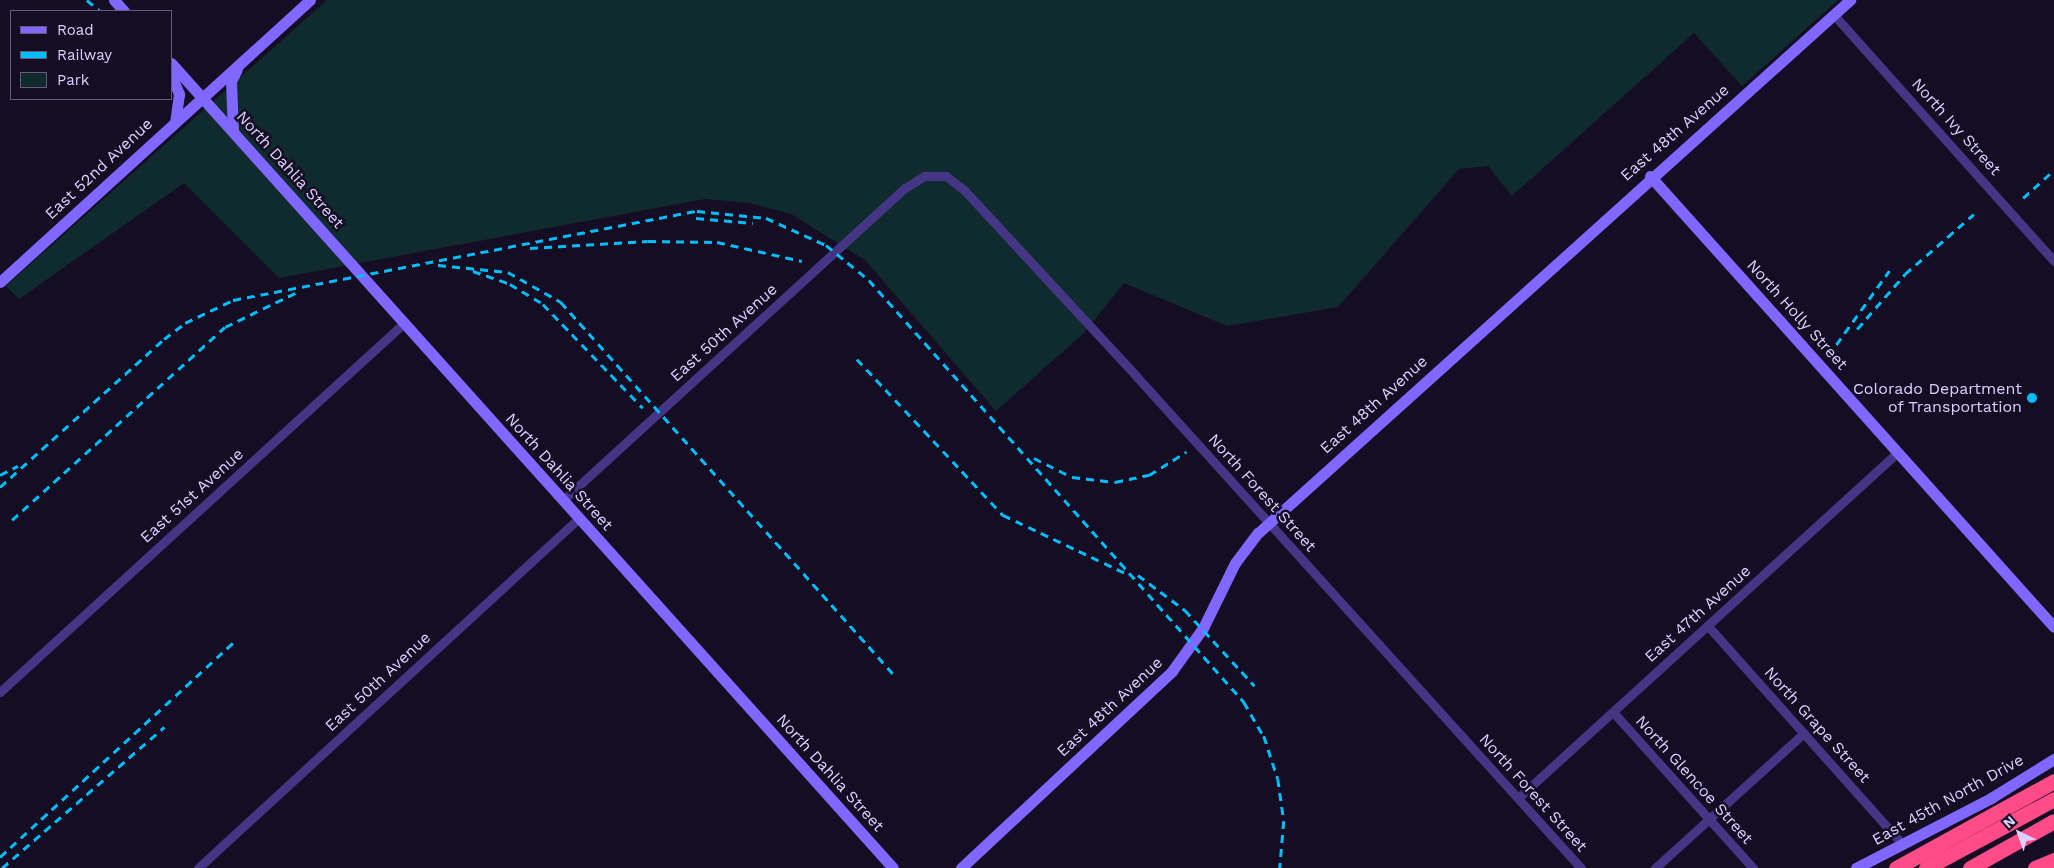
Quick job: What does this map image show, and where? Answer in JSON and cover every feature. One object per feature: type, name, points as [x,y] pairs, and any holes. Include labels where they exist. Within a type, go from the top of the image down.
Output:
[{"type":"highway","points":[[1896,868],[2054,781]]},
{"type":"highway","points":[[1926,868],[2054,799]]},
{"type":"highway","points":[[1970,868],[2054,822]]},
{"type":"highway","points":[[1987,868],[2054,831]]},
{"type":"highway","points":[[1902,868],[1956,836]]},
{"type":"highway","points":[[2035,868],[2054,862]]},
{"type":"street","points":[[114,0],[123,10]]},
{"type":"street","name":"East 52nd Avenue","points":[[0,282],[310,0]]},
{"type":"street","name":"East 48th Avenue","points":[[961,868],[1172,671],[1203,628],[1234,563],[1269,523],[1650,176],[1840,6]]},
{"type":"street","name":"North Ivy Street","points":[[1840,6],[2054,261]]},
{"type":"street","points":[[234,133],[231,81],[246,58]]},
{"type":"street","name":"North Dahlia Street","points":[[172,64],[893,868]]},
{"type":"street","points":[[172,76],[179,94],[175,121]]},
{"type":"street","name":"North Forest Street","points":[[905,188],[932,175],[962,187],[1581,868]]},
{"type":"street","name":"North Holly Street","points":[[1650,176],[2054,627]]},
{"type":"street","name":"East 50th Avenue","points":[[563,500],[905,188]]},
{"type":"street","name":"East 51st Avenue","points":[[0,692],[404,323]]},
{"type":"street","name":"East 47th Avenue","points":[[1518,798],[1898,452]]},
{"type":"street","name":"East 50th Avenue","points":[[198,868],[579,518]]},
{"type":"street","name":"North Holly Street","points":[[2039,610],[2054,620]]},
{"type":"street","name":"North Grape Street","points":[[1708,626],[1903,845]]},
{"type":"street","name":"North Glencoe Street","points":[[1613,712],[1753,868]]},
{"type":"street","points":[[1655,868],[1804,733]]},
{"type":"street","name":"East 45th North Drive","points":[[1856,868],[1903,845],[2054,759]]},
{"type":"street","points":[[2046,868],[2054,862]]},
{"type":"green space","points":[[327,0],[1838,0],[1742,86],[1694,33],[1512,196],[1488,166],[1459,169],[1338,307],[1227,326],[1124,283],[1084,333],[996,411],[865,260],[791,214],[750,203],[705,199],[279,278],[184,183],[19,299],[6,286]]},
{"type":"railway","points":[[87,0],[99,10]]},
{"type":"railway","points":[[2023,198],[2054,170]]},
{"type":"railway","points":[[0,487],[164,339],[185,323],[233,300],[697,211],[766,218],[826,245],[869,280],[1244,702],[1264,736],[1278,779],[1284,821],[1280,868]]},
{"type":"railway","points":[[1857,329],[1905,274],[1974,214]]},
{"type":"railway","points":[[696,218],[753,223]]},
{"type":"railway","points":[[530,248],[648,241],[717,242],[802,261]]},
{"type":"railway","points":[[438,265],[508,272],[561,302],[896,677]]},
{"type":"railway","points":[[473,271],[510,284],[543,304],[643,408]]},
{"type":"railway","points":[[1828,356],[1889,271]]},
{"type":"railway","points":[[12,520],[225,327],[297,292]]},
{"type":"railway","points":[[857,359],[1003,515],[1125,573]]},
{"type":"railway","points":[[1034,458],[1072,477],[1115,482],[1149,475],[1186,452]]},
{"type":"railway","points":[[0,475],[18,466]]},
{"type":"railway","points":[[1138,575],[1185,610],[1255,686]]},
{"type":"railway","points":[[0,857],[234,642]]},
{"type":"railway","points":[[2,868],[164,727]]},
{"type":"place","name":"Colorado Department of Transportation","points":[[2032,398]]}]
